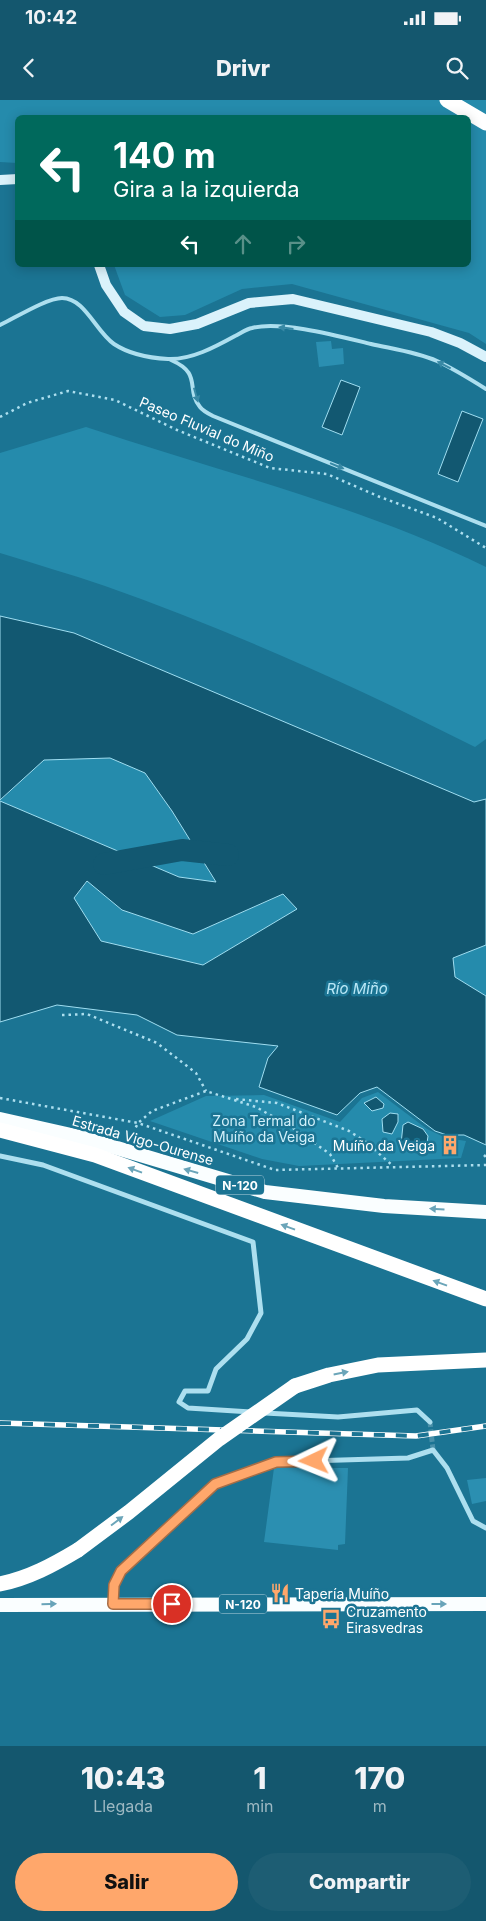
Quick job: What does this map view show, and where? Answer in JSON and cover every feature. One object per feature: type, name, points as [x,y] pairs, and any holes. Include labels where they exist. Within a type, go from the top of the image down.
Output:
[{"type":"highway","points":[[447,100],[486,123]]},
{"type":"highway","name":"Estrada Vigo-Ourense","points":[[0,1119],[80,1137],[265,1192],[384,1206],[486,1212]]},
{"type":"highway","points":[[0,1130],[95,1155],[486,1299]]},
{"type":"highway","points":[[0,1584],[18,1580],[46,1569],[78,1550],[129,1512],[219,1439],[294,1386],[329,1375],[378,1366],[486,1360]]},
{"type":"highway","name":"N-120","points":[[0,1605],[486,1604]]},
{"type":"main road","points":[[0,180],[15,178]]},
{"type":"main road","points":[[100,267],[106,286],[124,312],[144,326],[170,329],[197,324],[249,303],[293,299],[430,332],[460,343],[486,357]]},
{"type":"street","points":[[0,1156],[43,1165],[253,1242],[261,1313],[247,1339],[216,1369],[208,1391],[185,1391],[179,1402],[188,1408],[338,1417],[417,1410],[430,1422]]},
{"type":"street","points":[[113,1604],[114,1585],[121,1571],[215,1484],[276,1462],[408,1458],[433,1450],[447,1468],[473,1521],[486,1528]]},
{"type":"lane","points":[[0,325],[50,301],[60,298],[70,299],[80,305],[99,331],[114,344],[131,352],[169,359],[181,364],[189,371],[201,408],[214,416],[486,526]]},
{"type":"lane","points":[[169,359],[201,353],[252,328],[278,326],[315,331],[408,352],[436,361],[486,389]]},
{"type":"path","name":"Paseo Fluvial do Miño","points":[[0,417],[27,403],[68,391],[115,400],[177,430],[270,468],[327,474],[380,497],[437,518],[486,548]]},
{"type":"path","points":[[62,1015],[87,1014],[157,1043],[196,1073],[206,1091]]},
{"type":"path","points":[[130,1139],[138,1123],[152,1111],[206,1091],[256,1107],[293,1128],[330,1154],[338,1168]]},
{"type":"path","points":[[0,1098],[138,1123],[275,1170],[486,1165]]},
{"type":"path","points":[[229,1099],[277,1103],[350,1131],[366,1142],[394,1167]]},
{"type":"green space","points":[[0,100],[486,100],[486,344],[469,333],[292,284],[242,289],[185,315],[160,317],[125,295],[115,267],[471,267],[471,115],[15,115],[15,163],[0,162]]},
{"type":"green space","points":[[86,427],[339,507],[438,545],[486,567],[486,739],[475,747],[293,660],[200,622],[105,586],[0,553],[0,453]]},
{"type":"green space","points":[[110,758],[145,773],[172,811],[216,883],[179,877],[0,801],[44,760]]},
{"type":"green space","points":[[88,881],[122,910],[193,934],[284,894],[297,910],[203,965],[101,941],[74,898]]},
{"type":"green space","points":[[486,945],[486,996],[455,977],[453,958]]},
{"type":"green space","name":"Zona Termal do Muíño da Veiga","points":[[378,1092],[427,1129],[446,1138],[466,1141],[461,1158],[299,1166],[262,1159],[150,1121],[206,1096],[264,1095],[340,1122],[362,1098]],"holes":[[[448,1140],[458,1140],[457,1153],[447,1153],[443,1143]]]},
{"type":"water","points":[[341,380],[360,387],[342,435],[322,427]]},
{"type":"water","points":[[462,411],[483,419],[458,482],[438,474]]},
{"type":"water","name":"Río Miño","points":[[0,616],[74,633],[474,802],[486,799],[486,945],[453,958],[455,977],[486,996],[486,1145],[464,1135],[447,1135],[435,1131],[377,1087],[360,1093],[337,1115],[259,1087],[268,1058],[278,1046],[177,1035],[137,1015],[57,1005],[0,1022],[0,801],[179,877],[216,882],[172,811],[145,773],[110,758],[44,760],[0,800]],"holes":[[[87,881],[122,910],[193,934],[283,894],[297,909],[203,965],[101,941],[74,898]]]},
{"type":"water","points":[[376,1097],[384,1104],[383,1108],[372,1111],[364,1103]]},
{"type":"water","points":[[390,1113],[398,1114],[398,1122],[392,1134],[383,1132],[382,1119]]},
{"type":"water","points":[[408,1122],[423,1129],[428,1136],[427,1143],[420,1148],[401,1144],[403,1125]]},
{"type":"building","points":[[331,341],[332,349],[343,348],[344,364],[319,367],[316,342]]},
{"type":"building","points":[[258,1112],[273,1118],[270,1127],[255,1122]]},
{"type":"building","name":"Muíño da Veiga","points":[[448,1140],[458,1140],[457,1153],[447,1153],[441,1144]]},
{"type":"building","points":[[274,1468],[348,1468],[345,1544],[338,1545],[338,1550],[264,1542]]},
{"type":"building","points":[[486,1478],[486,1501],[472,1504],[467,1480]]},
{"type":"waterway","name":"Río Miño","points":[[104,864],[182,850],[228,855]]},
{"type":"tunnel","points":[[430,1422],[433,1450]]},
{"type":"railway","points":[[0,1423],[416,1436],[486,1426]]},
{"type":"place","name":"Muíño da Veiga","points":[[450,1145]]},
{"type":"place","name":"Tapería Muíño","points":[[280,1593]]},
{"type":"place","name":"Cruzamento Eirasvedras","points":[[331,1619]]},
{"type":"route","points":[[172,1604],[113,1604],[114,1585],[121,1571],[215,1484],[276,1462],[314,1461]]}]
